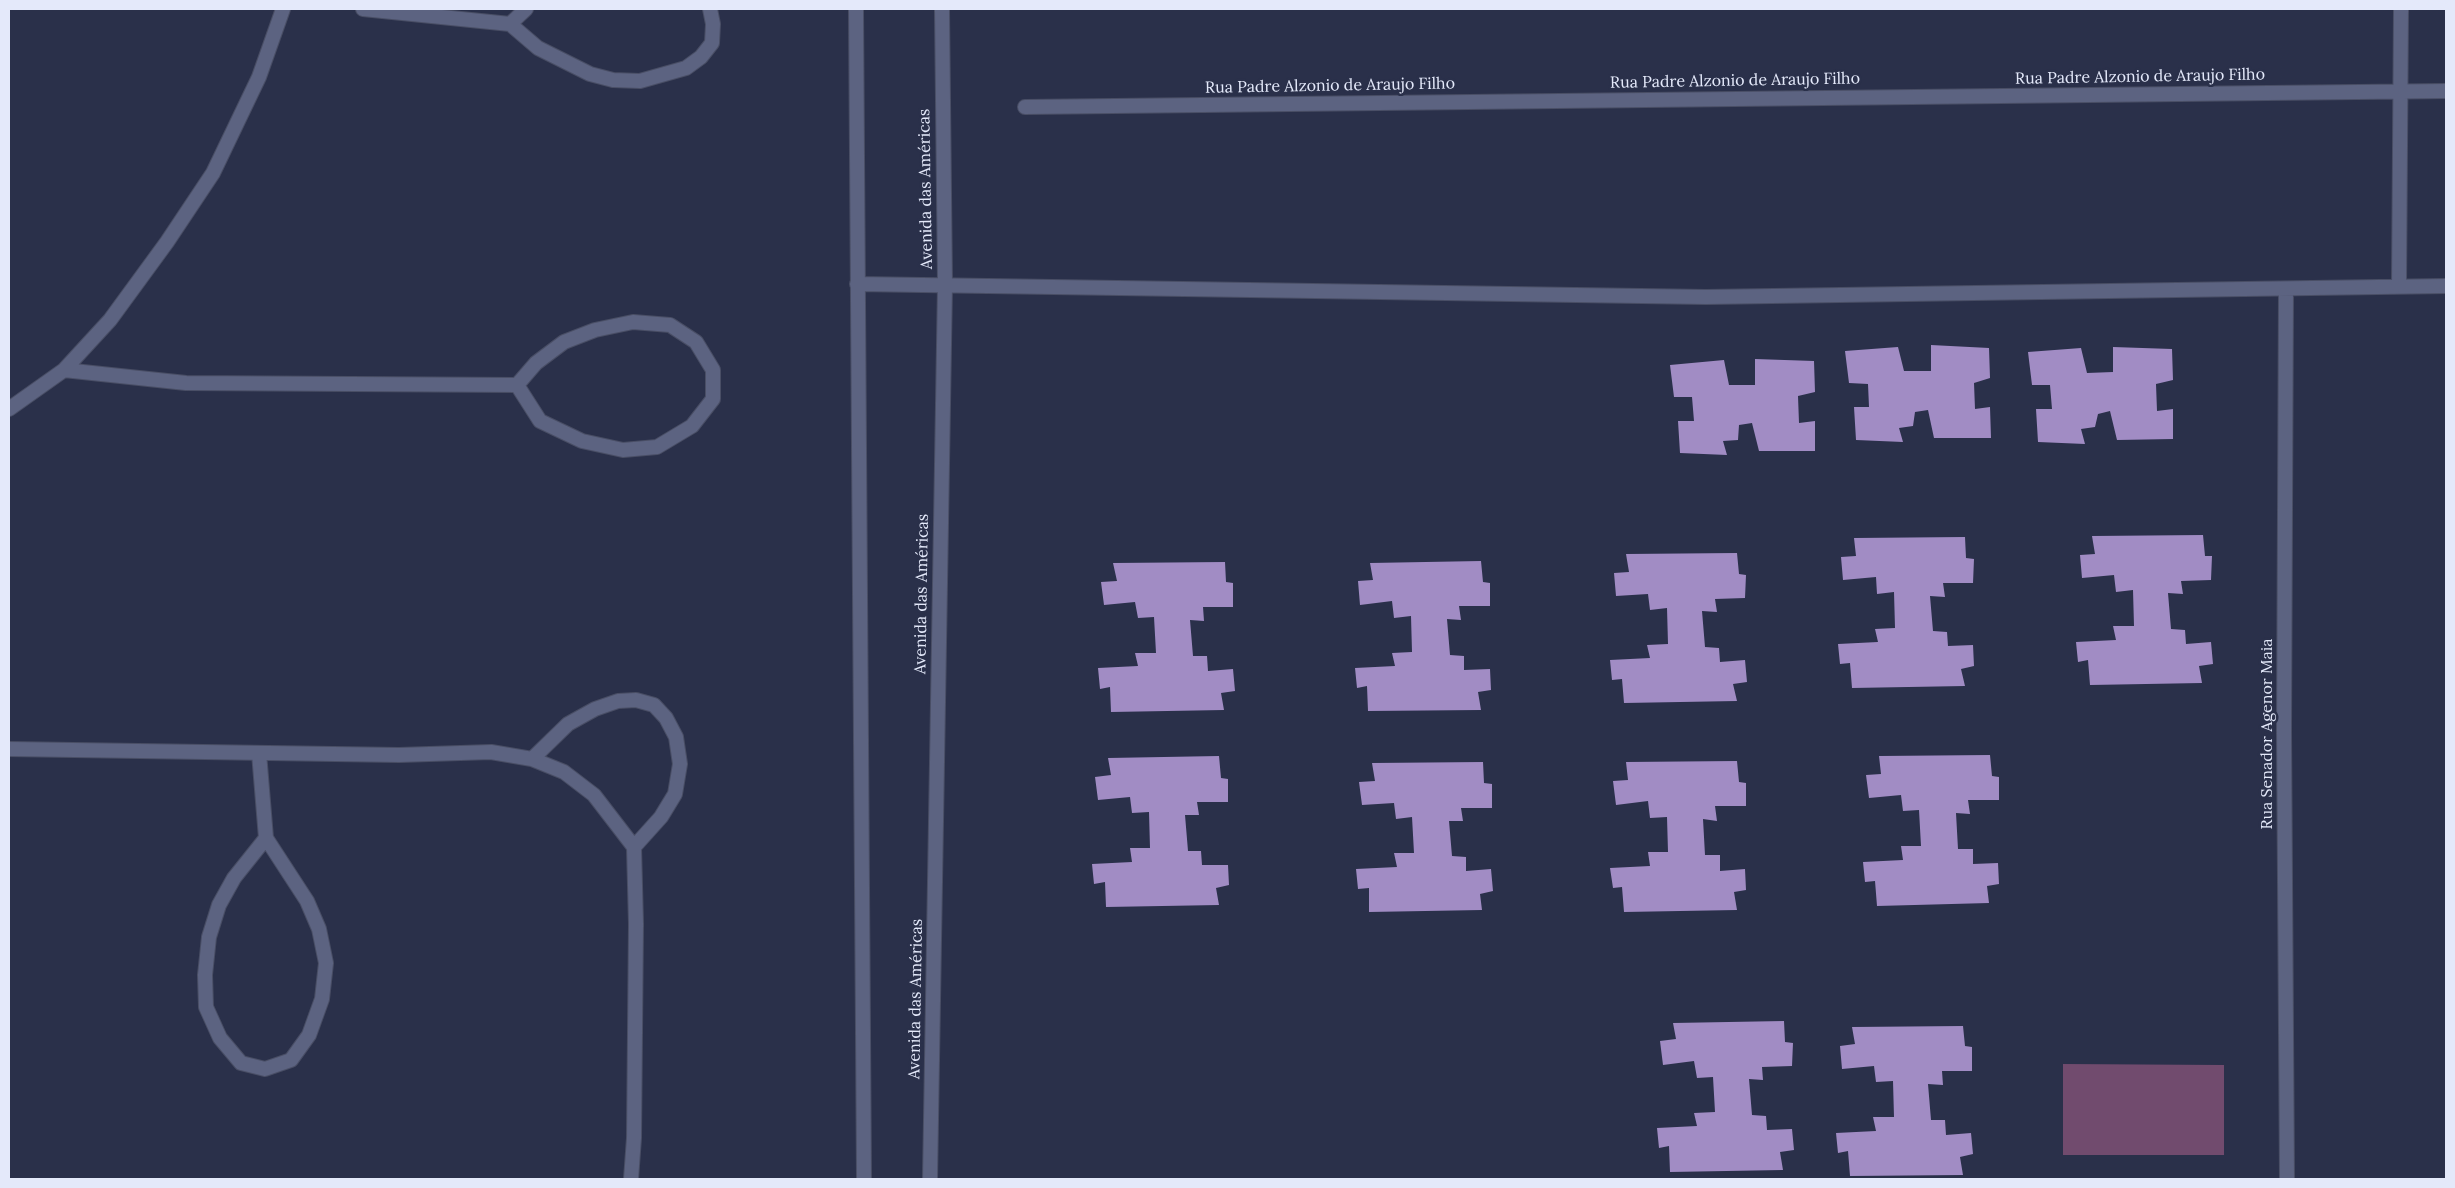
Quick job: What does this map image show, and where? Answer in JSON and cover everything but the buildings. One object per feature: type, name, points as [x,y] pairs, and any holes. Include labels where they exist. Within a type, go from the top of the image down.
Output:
[{"type":"street","points":[[9,409],[64,370],[110,320],[212,173],[259,77],[282,9]]},
{"type":"street","points":[[364,9],[510,24],[538,48],[590,74],[613,80],[640,81],[686,68],[701,57],[712,43],[713,24],[710,9]]},
{"type":"street","points":[[510,24],[526,9]]},
{"type":"street","points":[[856,9],[864,1179]]},
{"type":"street","name":"Avenida das Américas","points":[[930,1179],[945,285],[942,9]]},
{"type":"street","points":[[2399,286],[2401,9]]},
{"type":"street","name":"Rua Padre Alzonio de Araujo Filho","points":[[1024,107],[2446,91]]},
{"type":"street","points":[[857,284],[1706,297],[2286,290],[2446,286]]},
{"type":"street","name":"Rua Senador Agenor Maia","points":[[2286,290],[2284,739],[2287,1179]]},
{"type":"street","points":[[64,370],[186,383],[517,384],[536,363],[564,342],[595,330],[632,322],[670,325],[696,342],[713,370],[713,399],[692,426],[657,446],[623,450],[582,441],[540,420],[517,384]]},
{"type":"street","points":[[532,759],[568,724],[595,709],[618,701],[636,700],[654,704],[666,718],[676,737],[680,764],[675,794],[661,817],[634,847]]},
{"type":"street","points":[[9,749],[399,755],[491,752],[532,759],[564,772],[594,795],[634,847],[636,943],[634,1138],[631,1179]]},
{"type":"street","points":[[259,753],[266,838],[307,901],[319,929],[326,963],[322,999],[308,1035],[291,1060],[265,1069],[240,1063],[220,1038],[206,1007],[205,975],[209,937],[219,905],[234,878],[266,838]]},
{"type":"shaded area","points":[[2063,1064],[2224,1065],[2224,1155],[2063,1155]]}]
